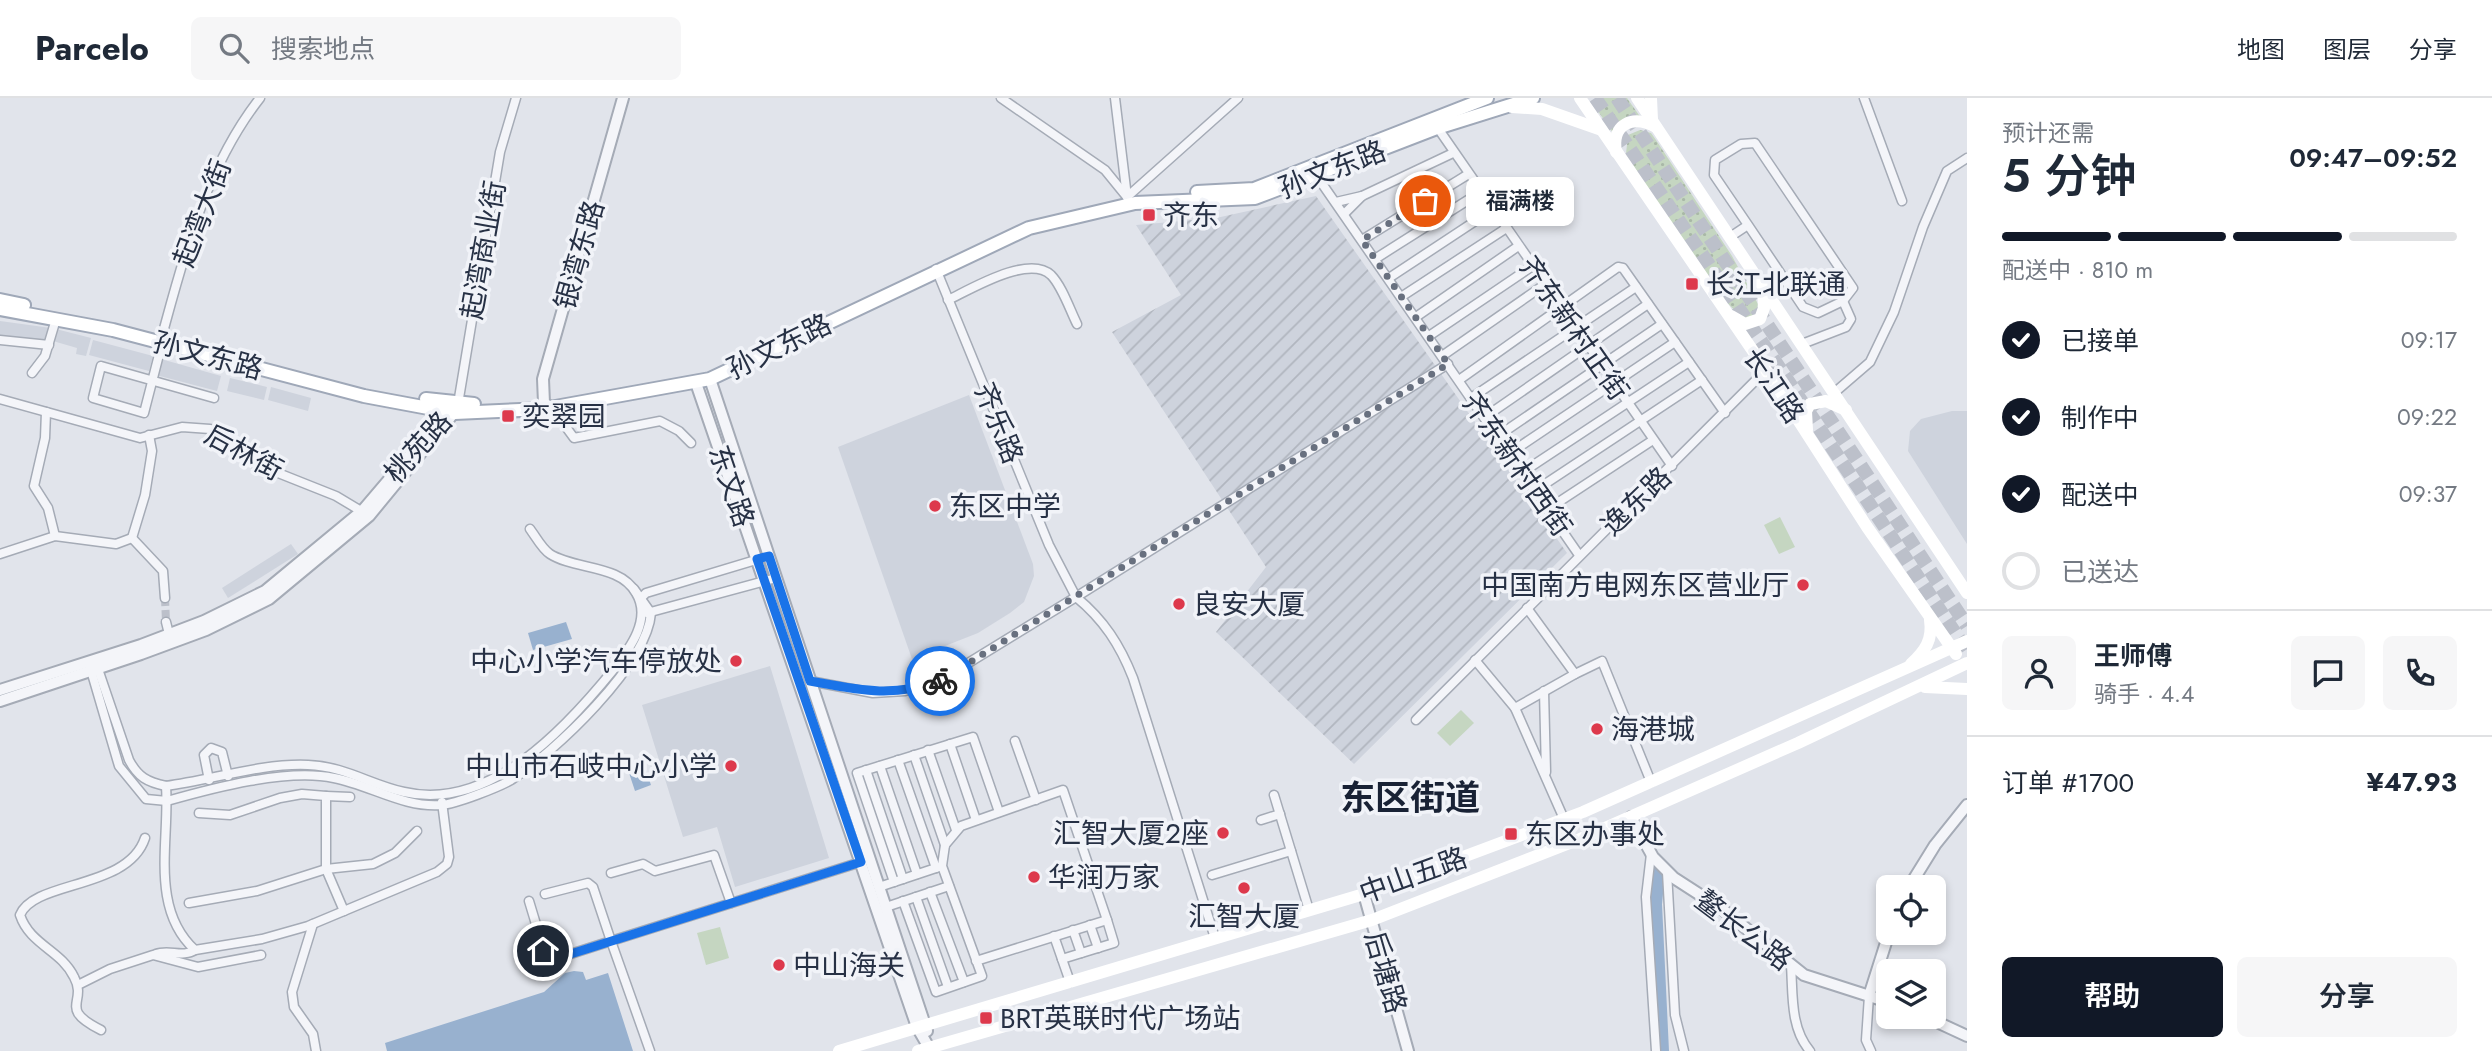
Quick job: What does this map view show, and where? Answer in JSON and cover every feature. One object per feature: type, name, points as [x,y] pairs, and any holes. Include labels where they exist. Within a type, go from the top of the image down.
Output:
[{"type":"main road","name":"孙文东路","points":[[548,406],[707,372],[1026,220],[1127,200],[1255,198],[1314,171],[1434,124],[1487,98]]},
{"type":"main road","name":"孙文东路","points":[[1434,124],[1512,107],[1533,98]]},
{"type":"main road","name":"长江路","points":[[1580,98],[1965,666]]},
{"type":"main road","name":"长江路","points":[[1637,98],[1967,593]]},
{"type":"main road","points":[[1651,98],[1656,125]]},
{"type":"main road","points":[[1512,107],[1542,108],[1600,129]]},
{"type":"main road","points":[[1617,156],[1614,141],[1620,127],[1627,122],[1644,120],[1656,125]]},
{"type":"main road","name":"孙文东路","points":[[0,300],[162,339],[364,396],[453,409],[548,406],[710,379],[936,269],[1029,228],[1127,200]]},
{"type":"main road","points":[[1725,312],[1745,324],[1755,323],[1765,308],[1763,287]]},
{"type":"main road","name":"孙文东路","points":[[0,309],[162,339]]},
{"type":"main road","points":[[1808,436],[1806,411],[1811,404],[1826,401],[1846,410]]},
{"type":"main road","points":[[1906,669],[1928,645],[1932,631],[1930,616]]},
{"type":"main road","name":"中山五路","points":[[839,1051],[1364,894],[1564,819],[1967,641]]},
{"type":"main road","name":"中山五路","points":[[927,1050],[1372,920],[1631,817],[1965,666]]},
{"type":"main road","points":[[1914,688],[1936,686],[1967,689]]},
{"type":"street","name":"起湾大街","points":[[214,398],[177,388],[164,384],[152,380],[102,366],[93,398],[144,413],[150,389],[153,378],[162,339],[184,256],[207,188],[238,127],[260,98]]},
{"type":"street","name":"起湾商业街","points":[[453,409],[500,152],[516,98]]},
{"type":"street","name":"银湾东路","points":[[548,406],[543,379],[623,98]]},
{"type":"street","points":[[1001,98],[1105,170],[1127,200]]},
{"type":"street","points":[[1115,98],[1127,200]]},
{"type":"street","points":[[1127,200],[1238,98]]},
{"type":"street","points":[[1864,98],[1902,201]]},
{"type":"street","name":"齐东新村正街","points":[[1434,124],[1574,329],[1672,466]]},
{"type":"street","points":[[1755,143],[1853,288],[1843,302],[1818,313],[1803,307],[1748,225],[1714,175],[1715,160],[1741,144],[1755,143]]},
{"type":"street","points":[[1336,202],[1362,196],[1453,153]]},
{"type":"street","points":[[1834,393],[1870,362],[1894,312],[1923,227],[1947,171],[1967,158]]},
{"type":"street","name":"齐东新村西街","points":[[1314,171],[1579,555]]},
{"type":"street","points":[[1362,240],[1467,175]]},
{"type":"street","points":[[1375,259],[1479,192]]},
{"type":"street","points":[[1345,213],[1362,196]]},
{"type":"street","points":[[1389,278],[1492,210]]},
{"type":"street","points":[[1730,237],[1748,225]]},
{"type":"street","points":[[1401,297],[1505,229]]},
{"type":"street","points":[[1416,317],[1517,247]]},
{"type":"street","points":[[1429,337],[1531,267]]},
{"type":"street","points":[[1459,380],[1618,267],[1623,268],[1725,413]]},
{"type":"street","points":[[948,300],[1021,268],[1040,269],[1052,276],[1077,324]]},
{"type":"street","name":"齐乐路","points":[[936,269],[1049,545],[1076,597]]},
{"type":"street","points":[[810,681],[873,693],[905,691],[939,681],[1076,597],[1445,360],[1544,285]]},
{"type":"street","points":[[1471,398],[1636,287]]},
{"type":"street","points":[[1802,344],[1846,327],[1851,319],[1843,302]]},
{"type":"street","points":[[1485,417],[1648,304]]},
{"type":"street","points":[[32,373],[49,345],[56,319]]},
{"type":"street","points":[[1498,436],[1662,324]]},
{"type":"street","points":[[0,340],[49,345]]},
{"type":"street","points":[[1510,453],[1675,342]]},
{"type":"street","points":[[1523,472],[1689,362]]},
{"type":"street","name":"逸东路","points":[[1416,720],[1766,370]]},
{"type":"street","name":"东文路","points":[[710,379],[763,558],[861,862],[922,1026]]},
{"type":"street","points":[[1536,490],[1702,380]]},
{"type":"street","name":"东文路","points":[[696,383],[763,558]]},
{"type":"street","name":"后林街","points":[[0,399],[140,438],[197,426],[210,429],[253,463],[336,496],[361,511]]},
{"type":"street","points":[[548,406],[574,438],[660,421],[679,431],[691,443]]},
{"type":"street","name":"桃苑路","points":[[0,691],[93,666],[206,630],[269,599],[340,535],[453,409]]},
{"type":"street","name":"桃苑路","points":[[0,701],[93,666],[265,591],[369,516],[453,409]]},
{"type":"street","points":[[46,412],[46,438],[34,486],[48,508],[55,537]]},
{"type":"street","points":[[132,538],[145,495],[152,451],[149,435]]},
{"type":"street","points":[[1548,509],[1653,440]]},
{"type":"street","points":[[93,666],[134,769],[149,783],[166,786],[280,766],[328,766],[350,771],[405,793],[441,795],[493,779],[545,743],[600,687],[625,655],[640,626],[641,604],[635,589],[614,575],[549,554],[530,529]]},
{"type":"street","points":[[0,554],[55,537],[116,544],[132,538]]},
{"type":"street","points":[[132,538],[163,571],[166,598]]},
{"type":"street","points":[[641,604],[763,558]]},
{"type":"street","points":[[651,613],[770,579]]},
{"type":"street","name":"东文路","points":[[770,579],[810,681],[886,907],[922,1026]]},
{"type":"street","points":[[1076,597],[1100,616],[1123,654],[1133,678],[1215,939]]},
{"type":"street","points":[[641,604],[651,613]]},
{"type":"street","points":[[641,604],[651,613]]},
{"type":"street","points":[[1527,608],[1575,674]]},
{"type":"street","points":[[93,666],[119,766],[146,799],[167,801],[307,775],[338,779],[409,802],[442,805],[508,782],[555,745],[617,681],[634,659],[649,630],[651,613]]},
{"type":"street","points":[[166,622],[169,634]]},
{"type":"street","points":[[1475,660],[1515,708],[1564,819]]},
{"type":"street","points":[[1515,708],[1602,661],[1651,782]]},
{"type":"street","points":[[1544,691],[1546,776]]},
{"type":"street","points":[[899,880],[866,770],[973,737],[999,812]]},
{"type":"street","points":[[1016,741],[1036,800]]},
{"type":"street","points":[[950,744],[976,820]]},
{"type":"street","points":[[209,780],[204,755],[211,748],[222,752],[228,776]]},
{"type":"street","points":[[928,750],[956,830]]},
{"type":"street","points":[[914,755],[946,845]]},
{"type":"street","points":[[898,760],[982,976],[936,992],[903,901]]},
{"type":"street","points":[[880,766],[917,874]]},
{"type":"street","points":[[166,786],[164,882],[167,900],[181,933],[195,950]]},
{"type":"street","points":[[939,867],[946,845],[956,830],[976,820],[1063,790],[1114,943],[1062,959]]},
{"type":"street","points":[[200,813],[230,815],[302,794],[350,797]]},
{"type":"street","points":[[78,985],[110,969],[164,951],[189,954],[195,950],[262,939],[313,924],[437,872],[447,864],[449,857],[441,795]]},
{"type":"street","points":[[1274,795],[1309,910]]},
{"type":"street","points":[[326,796],[327,869],[345,911]]},
{"type":"street","points":[[1916,875],[1935,845],[1967,805]]},
{"type":"street","points":[[1261,820],[1280,814]]},
{"type":"street","name":"鳌长公路","points":[[1631,817],[1651,854],[1667,872],[1722,909],[1804,975],[1876,998]]},
{"type":"street","points":[[188,903],[257,891],[327,869],[373,864],[394,853],[418,831]]},
{"type":"street","points":[[101,1030],[80,1018],[76,1010],[78,985],[74,975],[54,951],[34,941],[20,915],[23,908],[38,899],[127,865],[141,851],[145,838]]},
{"type":"street","points":[[1212,875],[1291,851]]},
{"type":"street","points":[[1651,854],[1646,897],[1656,1051]]},
{"type":"street","points":[[611,873],[643,864],[655,871],[714,855],[731,903]]},
{"type":"street","points":[[529,901],[545,954],[558,958],[861,862]]},
{"type":"street","points":[[879,887],[939,867]]},
{"type":"street","points":[[1667,872],[1675,1015],[1684,1051]]},
{"type":"street","points":[[545,894],[588,883],[593,887],[650,1051]]},
{"type":"street","points":[[886,907],[949,886]]},
{"type":"street","points":[[930,892],[964,982]]},
{"type":"street","name":"后塘路","points":[[1364,894],[1408,1051]]},
{"type":"street","points":[[916,897],[948,988]]},
{"type":"street","points":[[976,961],[1107,920]]},
{"type":"street","points":[[313,924],[292,992],[294,1007],[313,1034],[316,1051]]},
{"type":"street","points":[[1090,925],[1098,948]]},
{"type":"street","points":[[1073,930],[1081,953]]},
{"type":"street","points":[[1054,936],[1070,982]]},
{"type":"street","points":[[1871,1051],[1866,1040],[1870,996],[1885,945]]},
{"type":"street","points":[[153,955],[198,967],[261,955]]},
{"type":"street","points":[[1791,965],[1794,1013],[1800,1040],[1810,1051]]},
{"type":"street","points":[[922,1026],[927,1050]]},
{"type":"street","points":[[1946,1026],[1967,1036]]},
{"type":"shaded area","points":[[1316,196],[1567,553],[1354,764],[1216,632],[1266,567],[1112,332],[1181,295],[1136,225],[1216,218]]},
{"type":"shaded area","points":[[0,321],[51,328],[49,343],[0,337]]},
{"type":"shaded area","points":[[56,329],[91,338],[86,356],[76,354],[77,348],[53,341]]},
{"type":"shaded area","points":[[93,340],[153,356],[149,371],[89,355]]},
{"type":"shaded area","points":[[161,359],[221,376],[217,391],[156,375]]},
{"type":"shaded area","points":[[230,378],[267,387],[264,400],[227,391]]},
{"type":"shaded area","points":[[271,387],[311,398],[308,411],[268,400]]},
{"type":"shaded area","name":"东区中学","points":[[969,395],[1033,564],[1034,576],[1024,602],[1010,613],[978,633],[912,659],[838,447]]},
{"type":"shaded area","points":[[1952,411],[1967,411],[1967,544],[1908,451],[1910,431],[1921,419]]},
{"type":"shaded area","points":[[291,544],[298,554],[228,598],[222,588]]},
{"type":"shaded area","name":"中山市石岐中心小学","points":[[770,666],[829,858],[735,887],[717,827],[683,837],[642,705]]},
{"type":"green space","points":[[1598,98],[1627,98],[1641,118],[1613,133],[1591,101]]},
{"type":"green space","points":[[1640,130],[1651,133],[1732,256],[1758,304],[1756,314],[1746,319],[1717,291],[1626,154],[1628,135]]},
{"type":"green space","points":[[1780,517],[1795,547],[1779,554],[1764,525]]},
{"type":"green space","points":[[1461,710],[1474,723],[1450,746],[1437,733]]},
{"type":"green space","points":[[720,927],[729,958],[706,965],[697,933]]},
{"type":"water","points":[[566,622],[572,639],[533,650],[528,633]]},
{"type":"water","points":[[642,758],[651,785],[635,791],[626,764]]},
{"type":"water","points":[[583,972],[586,980],[608,973],[633,1051],[387,1051],[385,1043],[544,992],[565,973]]},
{"type":"waterway","points":[[1658,872],[1655,904],[1662,1051]]},
{"type":"tunnel","points":[[1595,98],[1776,363],[1967,651]]},
{"type":"tunnel","points":[[1617,98],[1967,626]]},
{"type":"tunnel","points":[[165,598],[166,622]]},
{"type":"way so far","points":[[940,681],[1448,364],[1362,240],[1425,201]]},
{"type":"place","name":"福满楼","points":[[1425,201]]},
{"type":"place","name":"齐东","points":[[1149,215]]},
{"type":"place","name":"长江北联通","points":[[1692,284]]},
{"type":"place","name":"奕翠园","points":[[508,416]]},
{"type":"place","name":"东区中学","points":[[935,506]]},
{"type":"place","name":"中国南方电网东区营业厅","points":[[1803,585]]},
{"type":"place","name":"良安大厦","points":[[1179,604]]},
{"type":"place","name":"中心小学汽车停放处","points":[[736,661]]},
{"type":"place","name":"海港城","points":[[1597,729]]},
{"type":"place","name":"中山市石岐中心小学","points":[[731,766]]},
{"type":"place","name":"汇智大厦2座","points":[[1223,833]]},
{"type":"place","name":"东区办事处","points":[[1511,834]]},
{"type":"place","name":"华润万家","points":[[1034,877]]},
{"type":"place","name":"汇智大厦","points":[[1244,888]]},
{"type":"place","name":"中山海关","points":[[779,965]]},
{"type":"place","name":"BRT英联时代广场站","points":[[986,1018]]},
{"type":"district","name":"东区街道","points":[[1410,798]]},
{"type":"route","points":[[543,951],[558,958],[861,862],[757,559],[769,556],[810,681],[873,693],[905,691],[940,681]]}]
